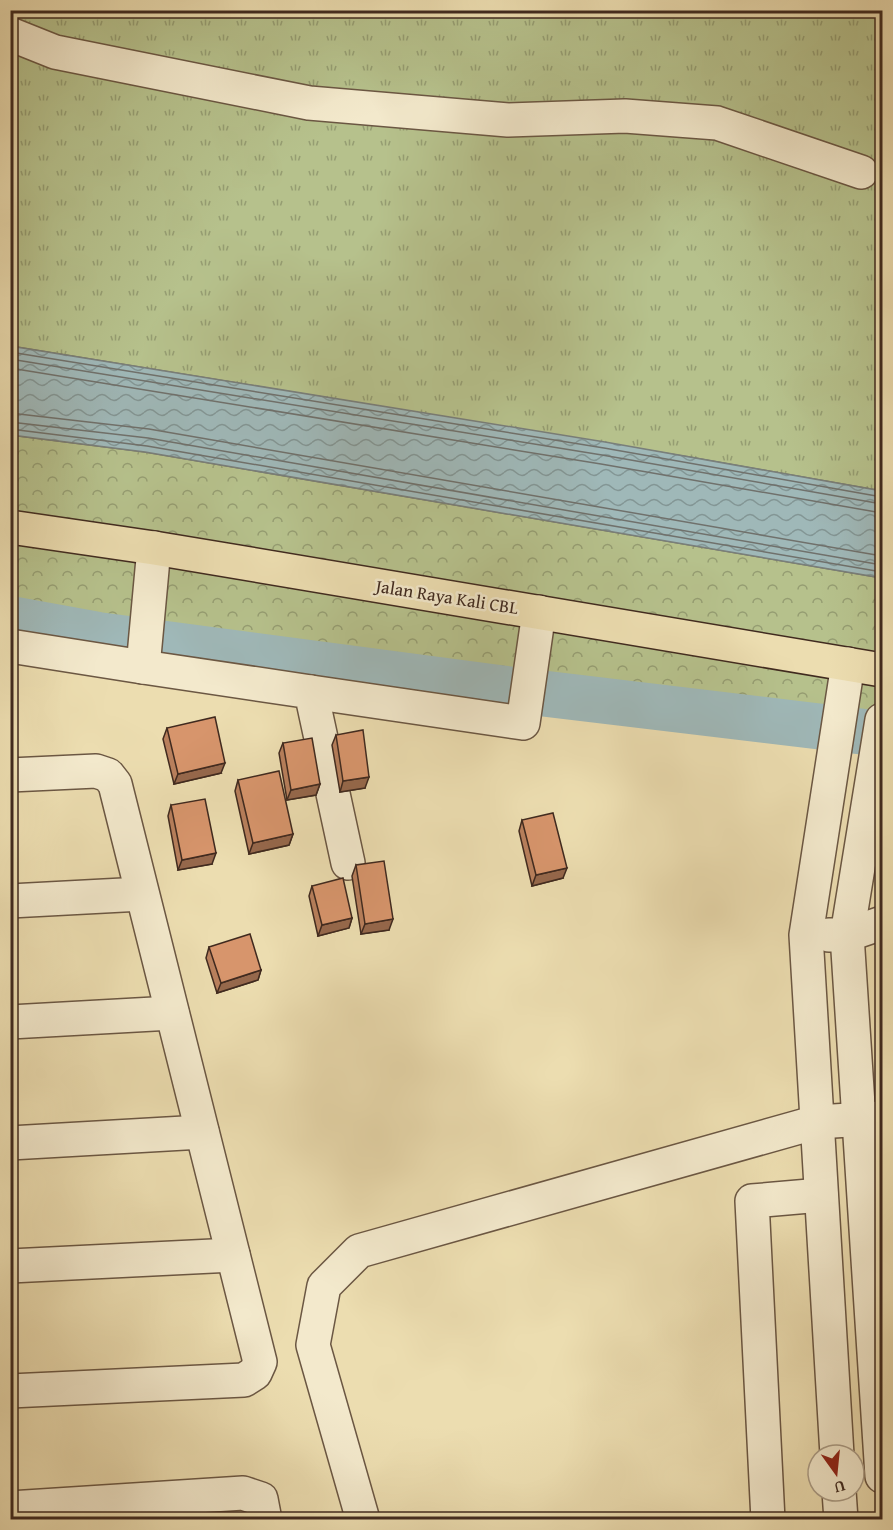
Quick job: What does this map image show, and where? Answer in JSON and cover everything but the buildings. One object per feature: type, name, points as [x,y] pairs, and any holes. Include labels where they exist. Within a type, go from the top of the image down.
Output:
[{"type":"main road","name":"Jalan Raya Kali CBL","points":[[10,527],[154,548],[882,670]]},
{"type":"street","points":[[10,34],[55,52],[309,103],[508,120],[625,116],[717,123],[861,172]]},
{"type":"street","points":[[144,662],[154,548]]},
{"type":"street","points":[[10,646],[144,662],[311,692],[523,723],[539,612]]},
{"type":"street","points":[[836,1443],[806,935],[848,664]]},
{"type":"street","points":[[311,692],[348,863]]},
{"type":"street","points":[[882,720],[847,935],[871,1118],[882,1476]]},
{"type":"street","points":[[10,775],[96,771],[108,775],[115,784],[260,1362],[255,1373],[244,1380],[10,1391]]},
{"type":"street","points":[[10,901],[142,894]]},
{"type":"street","points":[[806,935],[847,935],[882,923]]},
{"type":"street","points":[[10,1022],[172,1013]]},
{"type":"street","points":[[363,1520],[314,1345],[324,1286],[359,1251],[817,1122],[871,1118]]},
{"type":"street","points":[[10,1143],[202,1132]]},
{"type":"street","points":[[768,1520],[752,1201],[821,1195]]},
{"type":"street","points":[[10,1266],[233,1255]]},
{"type":"street","points":[[10,1508],[243,1493],[261,1499],[265,1520]]},
{"type":"street","points":[[840,1503],[841,1520]]},
{"type":"green space","points":[[10,11],[882,11],[882,491],[695,458],[11,346]]},
{"type":"green space","points":[[10,435],[145,452],[882,578],[882,736],[11,602]]},
{"type":"water","points":[[10,346],[605,442],[882,491],[882,578],[145,452],[11,435]]},
{"type":"waterway","points":[[10,619],[98,635],[514,690],[882,734]]}]
